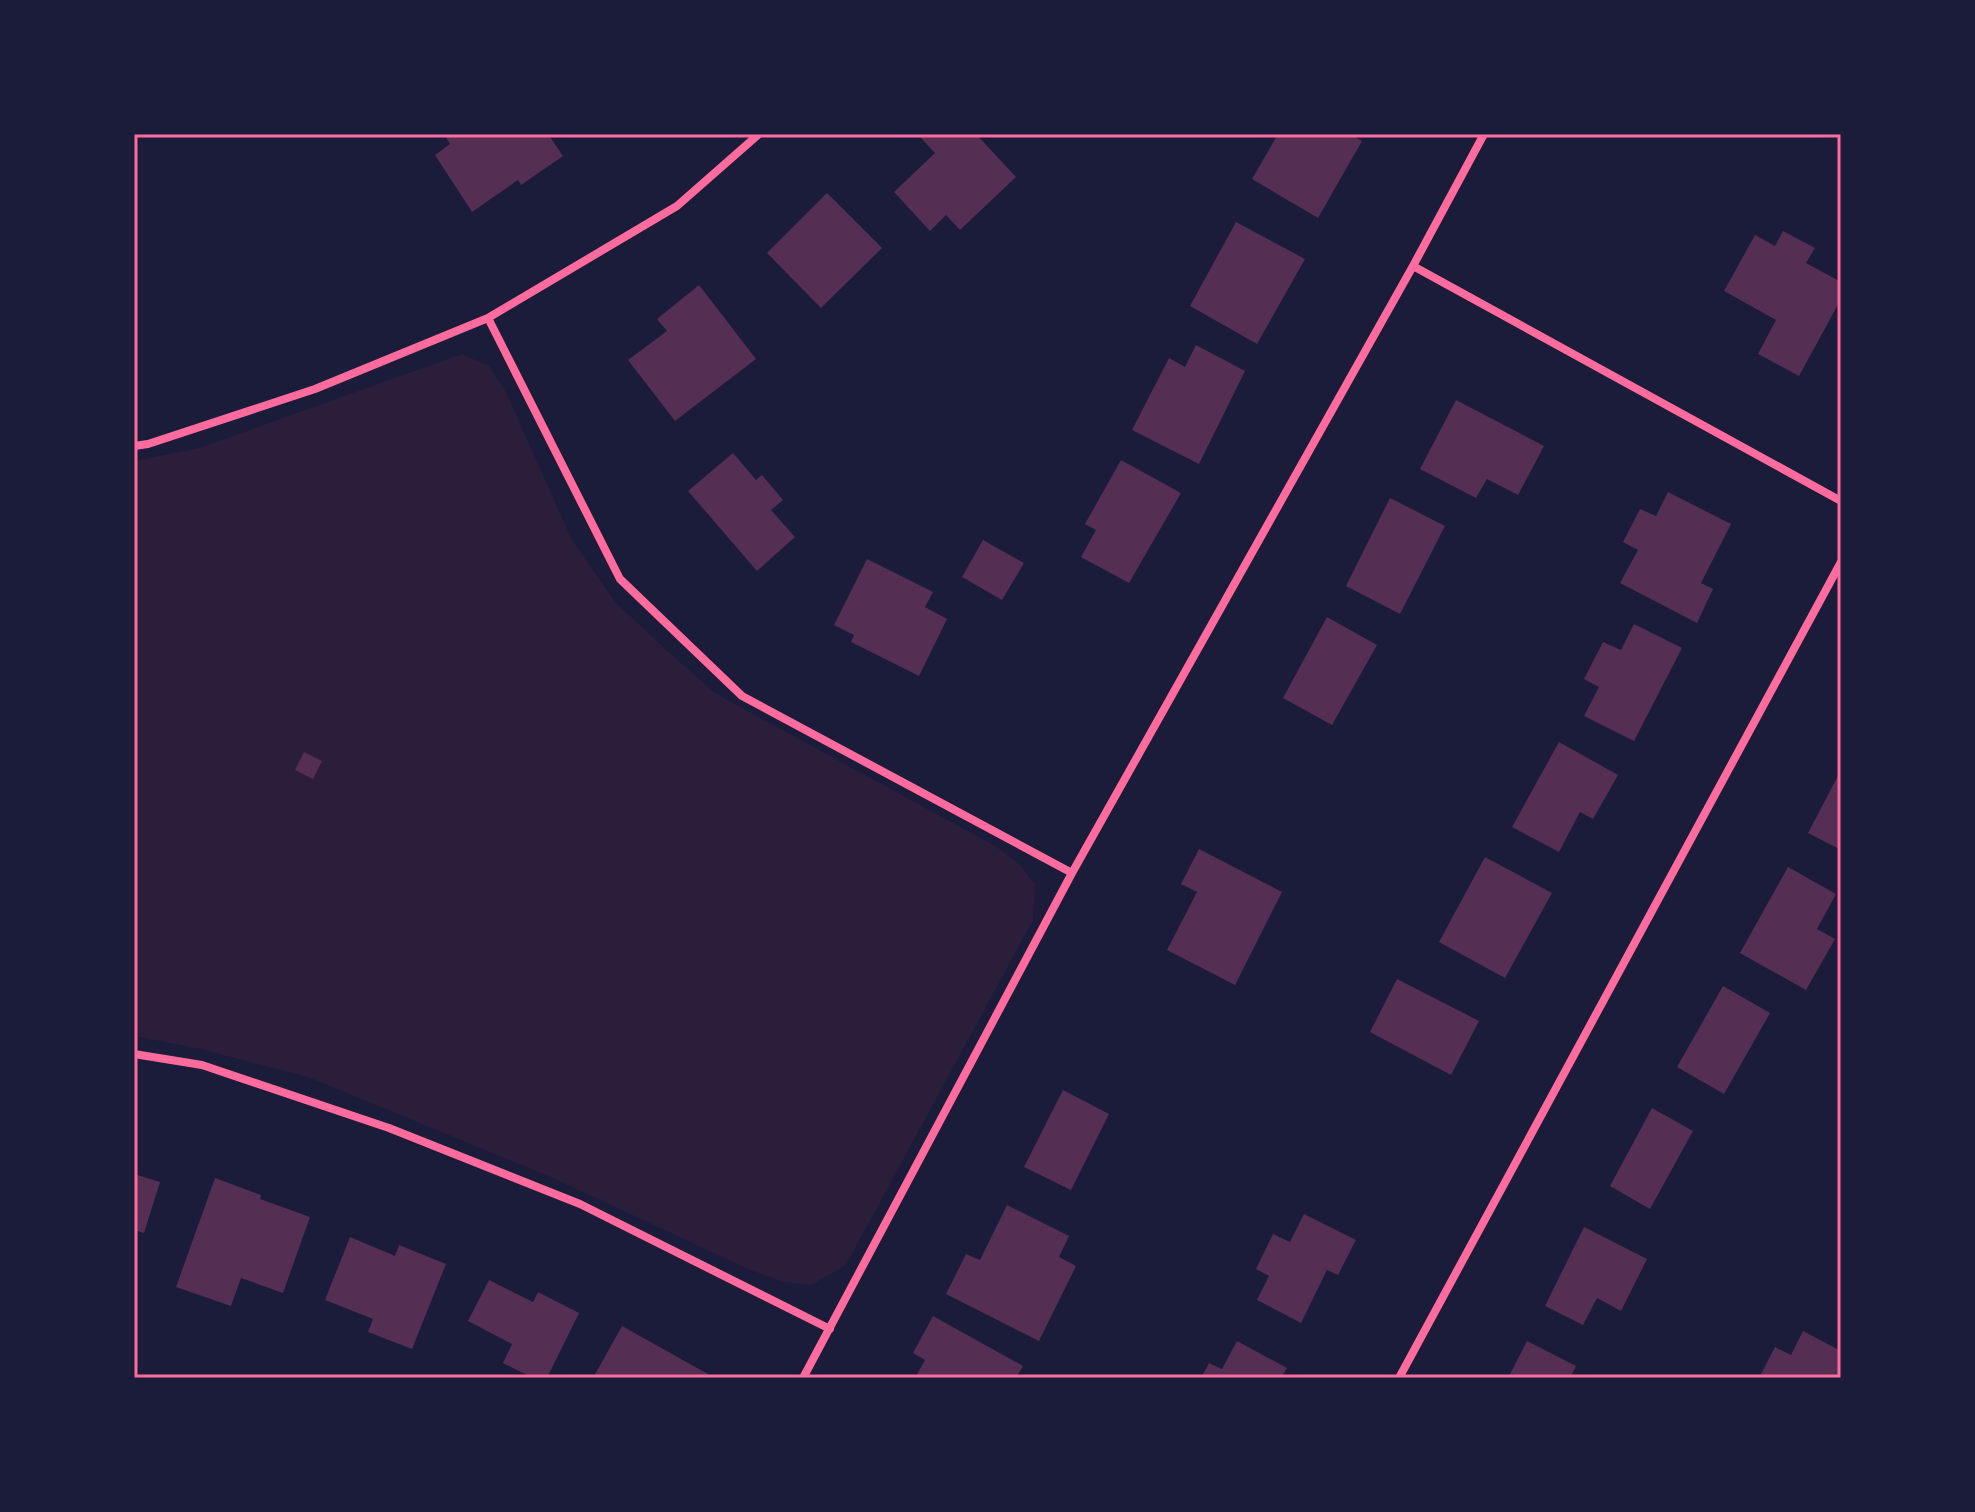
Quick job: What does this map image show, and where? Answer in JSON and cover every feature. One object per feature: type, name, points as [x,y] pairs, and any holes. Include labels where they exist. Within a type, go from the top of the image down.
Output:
[{"type":"street","points":[[134,446],[315,389],[488,318],[677,206],[759,134]]},
{"type":"street","points":[[803,1378],[1072,873],[1484,134]]},
{"type":"street","points":[[1413,266],[1841,501]]},
{"type":"street","points":[[488,318],[620,579],[742,696],[1072,873]]},
{"type":"street","points":[[1399,1378],[1841,562]]},
{"type":"street","points":[[134,1054],[202,1065],[389,1128],[580,1204],[830,1329]]},
{"type":"shaded area","points":[[462,354],[489,366],[506,392],[572,540],[617,604],[672,655],[715,693],[997,847],[1019,864],[1035,884],[1033,920],[846,1265],[811,1285],[783,1282],[748,1269],[553,1178],[308,1077],[200,1049],[134,1036],[134,461],[199,448]]},
{"type":"building","points":[[444,134],[548,134],[563,156],[521,185],[518,180],[472,212],[435,155],[450,144]]},
{"type":"building","points":[[976,134],[1016,177],[960,230],[946,215],[930,231],[894,192],[935,153],[919,136]]},
{"type":"building","points":[[1278,134],[1350,134],[1362,141],[1318,218],[1252,179]]},
{"type":"building","points":[[827,193],[882,248],[821,308],[767,253]]},
{"type":"building","points":[[1236,222],[1305,259],[1257,344],[1190,306]]},
{"type":"building","points":[[1783,231],[1815,248],[1806,263],[1841,282],[1841,299],[1799,376],[1758,354],[1776,320],[1724,291],[1755,235],[1775,246]]},
{"type":"building","points":[[699,285],[756,359],[675,421],[628,360],[667,331],[657,319]]},
{"type":"building","points":[[1196,345],[1245,371],[1199,464],[1132,430],[1169,358],[1185,367]]},
{"type":"building","points":[[1456,400],[1544,446],[1518,495],[1487,479],[1476,498],[1420,469]]},
{"type":"building","points":[[733,453],[756,480],[762,475],[783,500],[771,510],[795,537],[757,571],[688,491]]},
{"type":"building","points":[[1121,460],[1181,493],[1129,583],[1081,557],[1096,530],[1085,524]]},
{"type":"building","points":[[1668,492],[1731,524],[1701,583],[1713,589],[1697,623],[1620,583],[1638,550],[1623,542],[1640,509],[1656,516]]},
{"type":"building","points":[[1390,498],[1445,526],[1400,614],[1346,586]]},
{"type":"building","points":[[983,540],[1024,563],[1002,600],[962,577]]},
{"type":"building","points":[[867,559],[933,592],[925,607],[947,619],[919,676],[851,642],[854,635],[834,625]]},
{"type":"building","points":[[1327,617],[1377,645],[1332,725],[1283,698]]},
{"type":"building","points":[[1634,624],[1682,648],[1634,741],[1584,716],[1599,687],[1584,679],[1603,642],[1621,650]]},
{"type":"building","points":[[1559,742],[1618,775],[1593,819],[1580,812],[1559,852],[1512,827]]},
{"type":"building","points":[[304,752],[322,761],[313,779],[295,770]]},
{"type":"building","points":[[1841,770],[1841,850],[1808,833]]},
{"type":"building","points":[[1199,849],[1282,892],[1235,985],[1167,950],[1197,892],[1181,884]]},
{"type":"building","points":[[1485,857],[1552,893],[1505,978],[1439,942]]},
{"type":"building","points":[[1788,867],[1836,894],[1817,929],[1835,939],[1806,990],[1740,953]]},
{"type":"building","points":[[1397,979],[1479,1021],[1451,1075],[1370,1032]]},
{"type":"building","points":[[1723,986],[1770,1013],[1724,1094],[1677,1067]]},
{"type":"building","points":[[1063,1090],[1109,1114],[1071,1190],[1024,1167]]},
{"type":"building","points":[[1652,1108],[1693,1131],[1650,1209],[1610,1186]]},
{"type":"building","points":[[134,1174],[160,1182],[144,1233],[134,1230]]},
{"type":"building","points":[[215,1178],[310,1217],[283,1293],[241,1278],[231,1306],[176,1287]]},
{"type":"building","points":[[1007,1205],[1069,1236],[1059,1257],[1076,1266],[1039,1341],[946,1294],[966,1254],[980,1260]]},
{"type":"building","points":[[1304,1214],[1356,1240],[1338,1275],[1327,1270],[1301,1323],[1257,1300],[1269,1276],[1256,1269],[1273,1234],[1290,1242]]},
{"type":"building","points":[[1584,1227],[1647,1259],[1621,1311],[1597,1298],[1583,1325],[1545,1306]]},
{"type":"building","points":[[350,1237],[395,1256],[399,1245],[446,1264],[412,1349],[368,1332],[373,1319],[325,1300]]},
{"type":"building","points":[[489,1280],[533,1302],[538,1292],[579,1313],[547,1378],[533,1378],[503,1363],[512,1344],[468,1321]]},
{"type":"building","points":[[933,1316],[1023,1366],[1016,1378],[915,1378],[925,1360],[913,1353]]},
{"type":"building","points":[[622,1326],[715,1378],[593,1378]]},
{"type":"building","points":[[1803,1331],[1841,1351],[1841,1378],[1759,1378],[1775,1347],[1791,1355]]},
{"type":"building","points":[[1237,1341],[1287,1368],[1281,1378],[1201,1378],[1209,1363],[1222,1369]]},
{"type":"building","points":[[1527,1341],[1576,1366],[1570,1378],[1508,1378]]}]
